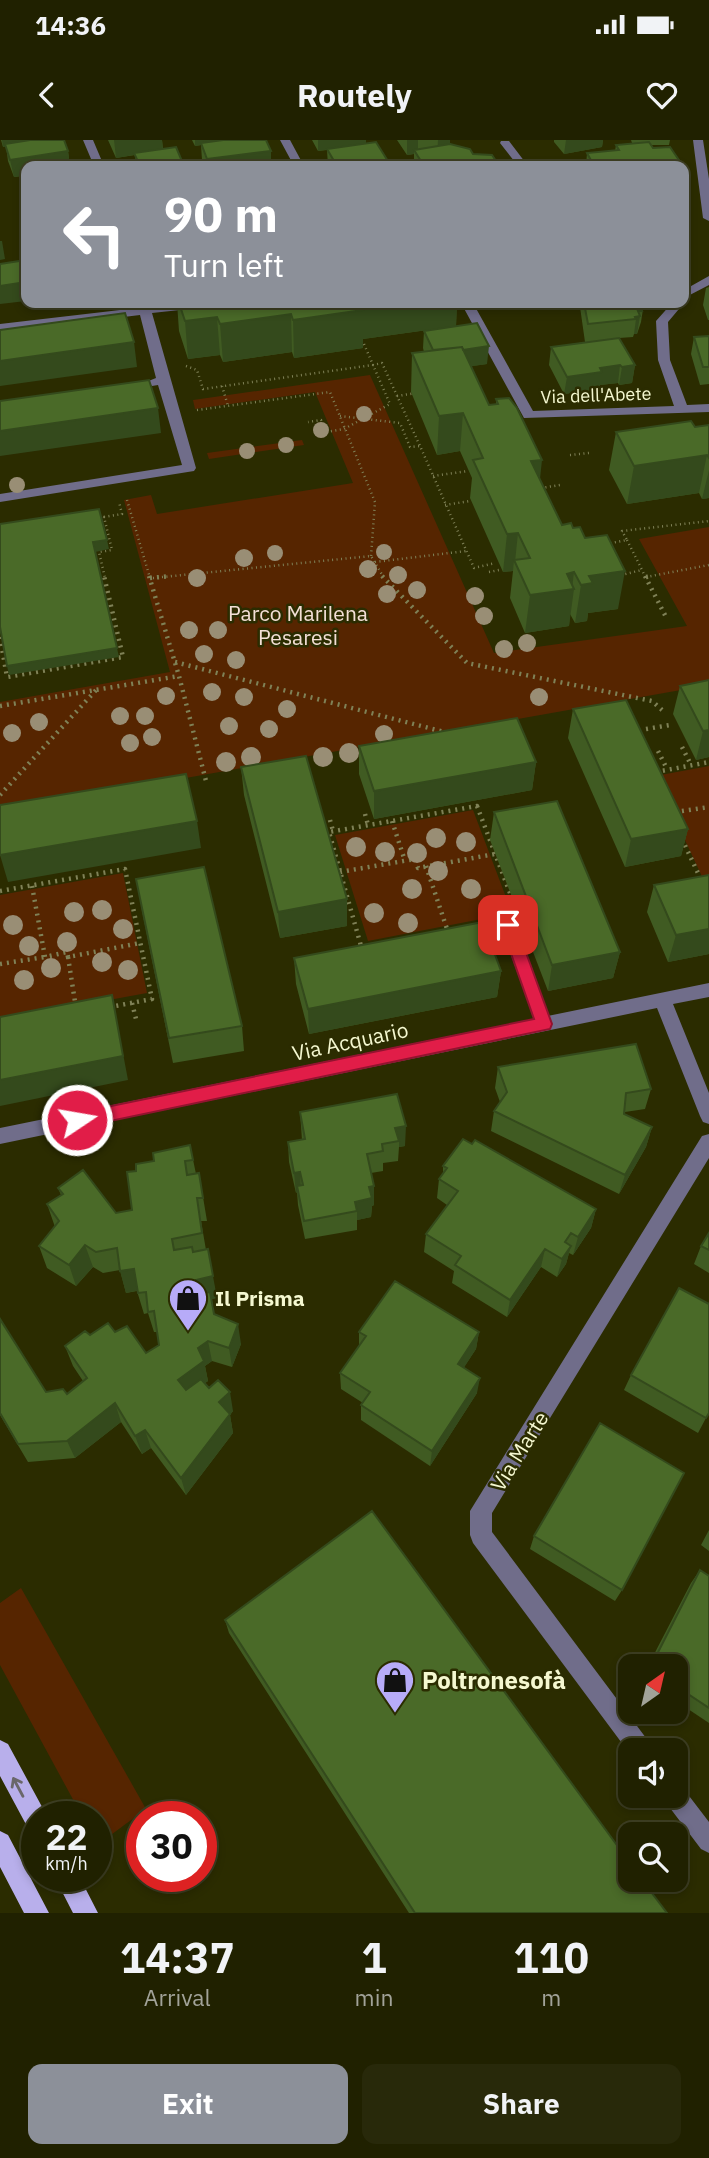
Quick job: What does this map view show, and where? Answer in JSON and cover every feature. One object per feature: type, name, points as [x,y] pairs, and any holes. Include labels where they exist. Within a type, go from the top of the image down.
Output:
[{"type":"main road","points":[[0,1752],[26,1801]]},
{"type":"main road","points":[[0,1843],[37,1913]]},
{"type":"main road","points":[[75,1892],[86,1913]]},
{"type":"street","points":[[88,140],[97,161]]},
{"type":"street","points":[[285,140],[296,161]]},
{"type":"street","points":[[698,140],[709,218]]},
{"type":"street","points":[[505,144],[519,161]]},
{"type":"street","points":[[689,292],[709,280]]},
{"type":"street","points":[[0,328],[163,308]]},
{"type":"street","name":"Via dell'Abete","points":[[470,308],[529,415],[709,408]]},
{"type":"street","points":[[674,308],[662,321],[664,360],[682,409]]},
{"type":"street","points":[[0,498],[189,468],[145,310]]},
{"type":"street","points":[[144,383],[163,380]]},
{"type":"street","name":"Via Acquario","points":[[0,1136],[709,990]]},
{"type":"street","points":[[663,999],[709,1116]]},
{"type":"street","name":"Via Marte","points":[[632,1738],[481,1535],[481,1511],[709,1142]]},
{"type":"street","points":[[684,1808],[709,1841]]},
{"type":"lane","points":[[508,925],[544,1024]]},
{"type":"path","points":[[308,422],[321,420],[326,432],[344,429],[390,404],[364,344]]},
{"type":"path","points":[[185,366],[193,366],[197,370],[203,389],[382,363],[474,568],[495,564]]},
{"type":"path","points":[[222,386],[228,406]]},
{"type":"path","points":[[193,411],[330,391],[375,502],[371,556],[382,576],[467,663],[652,701],[662,710]]},
{"type":"path","points":[[397,396],[422,392]]},
{"type":"path","points":[[339,415],[400,423],[410,447],[420,446]]},
{"type":"path","points":[[570,455],[589,453]]},
{"type":"path","points":[[433,476],[468,471]]},
{"type":"path","points":[[540,488],[560,485]]},
{"type":"path","points":[[127,500],[179,676],[206,781]]},
{"type":"path","points":[[91,519],[122,514],[119,501]]},
{"type":"path","points":[[446,505],[470,501]]},
{"type":"path","points":[[0,637],[7,677],[123,657],[119,649],[99,552],[112,550],[104,517]]},
{"type":"path","points":[[666,617],[622,531],[709,521]]},
{"type":"path","points":[[604,544],[627,540]]},
{"type":"path","points":[[375,562],[466,551]]},
{"type":"path","points":[[150,578],[371,556]]},
{"type":"path","points":[[646,577],[709,565]]},
{"type":"path","points":[[489,572],[499,570]]},
{"type":"path","points":[[617,575],[641,570]]},
{"type":"path","points":[[175,662],[460,736]]},
{"type":"path","points":[[0,706],[179,676]]},
{"type":"path","points":[[0,795],[97,688]]},
{"type":"path","points":[[646,729],[670,724]]},
{"type":"path","points":[[681,747],[691,765]]},
{"type":"path","points":[[658,751],[667,770]]},
{"type":"path","points":[[655,783],[651,772],[709,762]]},
{"type":"path","points":[[477,806],[521,922],[363,953],[329,832],[392,821],[477,806]]},
{"type":"path","points":[[669,813],[709,807]]},
{"type":"path","points":[[365,814],[368,825]]},
{"type":"path","points":[[330,820],[333,831]]},
{"type":"path","points":[[392,821],[405,861]]},
{"type":"path","points":[[484,826],[491,825]]},
{"type":"path","points":[[681,837],[705,888],[709,887]]},
{"type":"path","points":[[340,872],[415,859],[418,868],[495,854]]},
{"type":"path","points":[[426,866],[449,936]]},
{"type":"path","points":[[0,891],[125,869],[152,999],[99,1010]]},
{"type":"path","points":[[32,886],[45,957]]},
{"type":"path","points":[[130,890],[141,889]]},
{"type":"path","points":[[68,957],[140,943]]},
{"type":"path","points":[[0,964],[67,952],[76,1014]]},
{"type":"path","points":[[132,1003],[136,1019]]},
{"type":"green space","name":"Parco Marilena Pesaresi","points":[[370,375],[494,653],[687,626],[639,539],[709,527],[709,685],[0,811],[0,702],[170,672],[124,500],[151,495],[157,514],[353,483],[315,392],[195,409],[193,400]]},
{"type":"green space","points":[[302,440],[304,445],[209,459],[207,453]]},
{"type":"green space","points":[[709,766],[709,884],[706,885],[655,776]]},
{"type":"green space","points":[[473,810],[512,913],[368,941],[335,835]]},
{"type":"green space","points":[[123,873],[147,993],[0,1020],[0,895]]},
{"type":"green space","points":[[21,1588],[141,1801],[126,1801],[126,1824],[112,1834],[112,1801],[74,1801],[0,1665],[0,1603]]},
{"type":"building","points":[[30,140],[64,140],[68,151],[10,160],[5,144]]},
{"type":"building","points":[[266,140],[271,151],[207,159],[201,143]]},
{"type":"building","points":[[376,142],[388,161],[334,161],[327,149]]},
{"type":"building","points":[[649,142],[653,148],[670,147],[680,161],[591,161],[587,153],[619,150],[616,145]]},
{"type":"building","points":[[450,144],[470,149],[473,154],[492,155],[496,161],[421,161],[414,150]]},
{"type":"building","points":[[176,147],[182,161],[138,161],[134,153]]},
{"type":"building","points":[[21,261],[21,283],[0,286],[0,264]]},
{"type":"building","points":[[181,308],[363,310],[293,320],[291,314],[220,324],[217,317],[185,321]]},
{"type":"building","points":[[585,308],[641,308],[642,311],[638,311],[640,316],[635,317],[636,319],[588,324]]},
{"type":"building","points":[[125,313],[134,342],[0,361],[0,330]]},
{"type":"building","points":[[477,323],[489,346],[463,350],[462,347],[433,350],[424,331]]},
{"type":"building","points":[[709,336],[709,367],[703,367],[694,337]]},
{"type":"building","points":[[619,338],[635,365],[600,368],[602,372],[567,377],[551,347]]},
{"type":"building","points":[[462,347],[489,405],[498,404],[496,399],[509,398],[517,408],[542,460],[531,461],[562,525],[571,523],[573,528],[580,527],[585,538],[607,535],[625,571],[589,576],[593,583],[581,585],[574,572],[567,574],[574,589],[530,595],[514,560],[530,558],[518,533],[507,534],[473,460],[483,458],[463,413],[439,416],[412,353]]},
{"type":"building","points":[[149,380],[158,408],[0,431],[0,401]]},
{"type":"building","points":[[691,421],[695,427],[709,425],[709,458],[707,455],[634,466],[616,432]]},
{"type":"building","points":[[99,509],[107,540],[93,542],[117,648],[7,666],[0,627],[0,524]]},
{"type":"building","points":[[709,680],[709,730],[703,731],[680,686]]},
{"type":"building","points":[[626,700],[688,829],[631,839],[573,709]]},
{"type":"building","points":[[517,718],[536,762],[374,791],[359,746]]},
{"type":"building","points":[[306,756],[347,899],[278,912],[241,767]]},
{"type":"building","points":[[186,774],[197,821],[0,855],[0,805]]},
{"type":"building","points":[[557,801],[620,952],[552,965],[494,812]]},
{"type":"building","points":[[204,867],[242,1026],[169,1038],[136,879]]},
{"type":"building","points":[[709,875],[709,929],[676,935],[654,885]]},
{"type":"building","points":[[483,922],[501,971],[308,1009],[294,958]]},
{"type":"building","points":[[112,995],[123,1056],[0,1080],[0,1017]]},
{"type":"building","points":[[636,1044],[651,1089],[626,1093],[624,1114],[652,1127],[625,1175],[494,1111],[507,1092],[498,1067]]},
{"type":"building","points":[[397,1094],[406,1126],[395,1128],[399,1141],[382,1144],[383,1151],[367,1154],[374,1186],[369,1187],[372,1198],[355,1202],[357,1211],[304,1221],[297,1186],[303,1185],[300,1172],[294,1173],[288,1142],[305,1139],[300,1112]]},
{"type":"building","points":[[463,1139],[472,1144],[475,1140],[596,1209],[578,1237],[571,1233],[565,1242],[571,1246],[562,1259],[545,1249],[510,1300],[455,1265],[461,1256],[426,1234],[458,1191],[439,1179],[447,1168],[443,1166]]},
{"type":"building","name":"Il Prisma","points":[[190,1145],[193,1160],[185,1161],[187,1175],[199,1173],[203,1198],[197,1198],[202,1233],[172,1239],[174,1250],[192,1247],[193,1252],[208,1249],[213,1276],[196,1280],[197,1294],[210,1292],[214,1314],[238,1324],[229,1348],[208,1341],[198,1348],[204,1361],[178,1380],[186,1390],[201,1379],[209,1388],[218,1380],[230,1392],[219,1402],[230,1414],[181,1478],[145,1430],[135,1436],[115,1403],[67,1441],[18,1444],[0,1413],[0,1319],[46,1392],[63,1389],[67,1394],[87,1378],[65,1346],[85,1331],[90,1335],[108,1323],[115,1332],[127,1326],[146,1353],[159,1345],[154,1311],[148,1312],[146,1292],[138,1293],[134,1269],[120,1271],[117,1248],[96,1252],[85,1245],[69,1265],[39,1246],[59,1221],[47,1204],[63,1194],[58,1188],[83,1170],[116,1213],[132,1210],[127,1172],[136,1171],[136,1164],[154,1161],[153,1153]]},
{"type":"building","points":[[709,1233],[709,1250],[701,1246]]},
{"type":"building","points":[[395,1281],[479,1332],[458,1364],[480,1378],[432,1451],[361,1405],[370,1392],[340,1373],[366,1336],[359,1332]]},
{"type":"building","points":[[679,1288],[709,1304],[709,1413],[706,1418],[631,1375]]},
{"type":"building","points":[[600,1423],[684,1473],[622,1590],[534,1536]]},
{"type":"building","name":"Poltronesofà","points":[[372,1511],[618,1847],[618,1892],[651,1892],[667,1913],[415,1913],[225,1620]]},
{"type":"building","points":[[700,1570],[709,1576],[709,1708],[688,1694],[688,1654],[657,1654]]},
{"type":"place","name":"Il Prisma","points":[[188,1332]]},
{"type":"place","name":"Poltronesofà","points":[[395,1714]]},
{"type":"route","points":[[77,1120],[544,1024],[508,925]]}]
